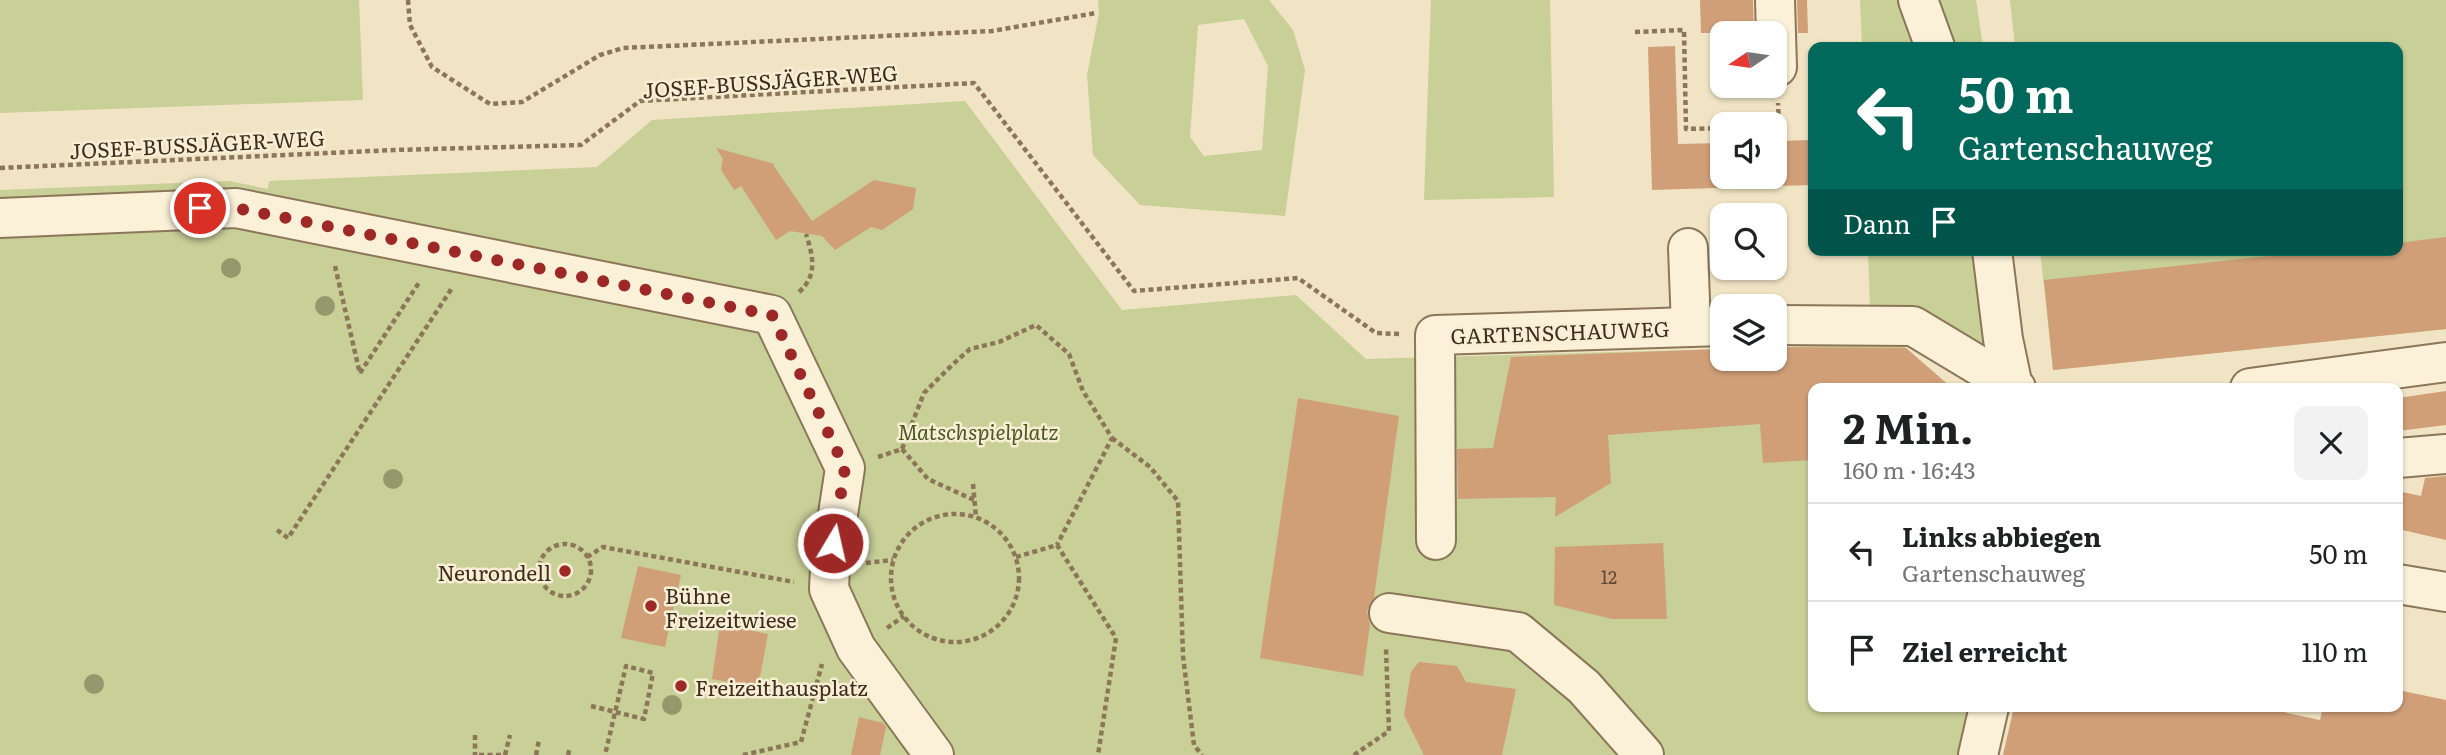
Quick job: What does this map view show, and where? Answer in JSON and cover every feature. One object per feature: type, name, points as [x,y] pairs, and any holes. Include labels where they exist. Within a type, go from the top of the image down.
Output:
[{"type":"street","points":[[1775,0],[1776,21]]},
{"type":"street","points":[[1918,0],[1933,42]]},
{"type":"street","points":[[0,218],[236,208],[772,315],[845,468],[829,589],[856,648],[934,755]]},
{"type":"street","points":[[1688,248],[1707,326]]},
{"type":"street","points":[[1993,256],[2013,383]]},
{"type":"street","points":[[1787,325],[1913,326],[2006,383]]},
{"type":"street","name":"GARTENSCHAUWEG","points":[[1436,540],[1435,335],[1707,326]]},
{"type":"street","points":[[2288,383],[2446,362]]},
{"type":"street","points":[[2403,458],[2446,454]]},
{"type":"street","points":[[2403,585],[2446,592]]},
{"type":"street","points":[[1389,612],[1518,632],[1584,688],[1644,755]]},
{"type":"street","points":[[1978,755],[1988,712]]},
{"type":"path","points":[[408,0],[410,24],[432,67],[490,104],[522,102],[600,55],[623,48],[992,31],[1096,13]]},
{"type":"path","points":[[1635,32],[1684,30],[1686,129],[1710,128]]},
{"type":"path","name":"JOSEF-BUSSJÄGER-WEG","points":[[0,168],[394,150],[581,145],[640,101],[974,83],[1134,291],[1298,278],[1376,333],[1435,335]]},
{"type":"path","points":[[326,226],[360,374],[457,252]]},
{"type":"path","points":[[772,315],[810,282],[814,259],[806,234]]},
{"type":"path","points":[[277,530],[288,538],[457,252]]},
{"type":"path","points":[[884,456],[902,449],[924,393],[970,349],[999,342],[1036,325],[1069,354],[1083,391],[1112,438],[1150,467],[1178,501],[1183,656],[1194,745],[1202,755]]},
{"type":"path","points":[[1016,557],[1056,545],[1112,438]]},
{"type":"path","points":[[902,449],[928,480],[974,500]]},
{"type":"path","points":[[973,484],[976,517]]},
{"type":"path","points":[[943,514],[976,517],[1001,533],[1016,557],[1018,583],[1015,598],[1006,616],[987,634],[962,642],[929,637],[915,628],[897,605],[890,576],[893,560],[901,543],[913,529],[943,514]]},
{"type":"path","points":[[564,544],[573,545],[587,557],[591,572],[589,580],[578,593],[555,595],[542,584],[539,566],[547,551],[564,544]]},
{"type":"path","points":[[1056,545],[1116,638],[1098,755]]},
{"type":"path","points":[[587,557],[603,547],[829,589]]},
{"type":"path","points":[[743,755],[801,742],[823,662],[856,648],[904,616]]},
{"type":"path","points":[[590,706],[615,713],[644,719],[653,673],[626,667],[615,713],[605,755]]},
{"type":"path","points":[[475,735],[477,755],[504,755],[510,736]]},
{"type":"path","points":[[536,755],[539,740]]},
{"type":"path","points":[[568,755],[570,747]]},
{"type":"green space","points":[[0,0],[359,0],[363,100],[0,113]]},
{"type":"green space","points":[[1098,0],[1269,0],[1293,30],[1305,70],[1285,216],[1140,205],[1093,155],[1087,75],[1099,13]],"holes":[[[1244,19],[1268,66],[1262,150],[1204,156],[1190,137],[1198,25]]]},
{"type":"green space","points":[[1431,0],[1550,0],[1554,197],[1424,200]]},
{"type":"green space","points":[[1860,0],[1901,0],[1918,42],[1862,42]]},
{"type":"green space","points":[[1939,0],[1976,0],[1982,42],[1953,42]]},
{"type":"green space","points":[[2010,0],[2446,0],[2446,329],[2053,370],[2041,256],[2403,256],[2403,42],[2014,42]]},
{"type":"green space","name":"Matschspielplatz","points":[[965,101],[1122,310],[1296,295],[1366,359],[1710,349],[1710,371],[1787,371],[1787,347],[1900,343],[1946,383],[1808,383],[1808,712],[1968,712],[1958,755],[0,755],[0,190],[229,181],[268,189],[269,181],[597,167],[652,120]]},
{"type":"green space","points":[[1868,256],[1977,256],[1984,300],[1983,352],[1938,319],[1870,307]]},
{"type":"building","points":[[1700,0],[1753,0],[1754,21],[1710,21],[1710,33],[1701,33]]},
{"type":"building","points":[[1797,0],[1807,0],[1808,33],[1798,33]]},
{"type":"building","points":[[1675,46],[1678,144],[1710,143],[1710,188],[1652,190],[1648,47]]},
{"type":"building","points":[[1808,140],[1808,185],[1787,186],[1787,141]]},
{"type":"building","points":[[716,148],[775,164],[773,165],[812,221],[874,180],[916,188],[913,209],[882,230],[871,227],[835,250],[822,236],[790,231],[776,240],[741,186],[734,190],[721,170],[723,159]]},
{"type":"building","points":[[2446,237],[2446,329],[2053,370],[2044,280],[2269,256],[2403,256],[2403,242]]},
{"type":"building","points":[[1787,347],[1906,348],[1946,383],[1808,383],[1808,460],[1763,463],[1760,424],[1608,435],[1611,483],[1555,517],[1556,497],[1458,499],[1457,449],[1493,448],[1511,357],[1710,349],[1710,371],[1787,371]]},
{"type":"building","points":[[2446,391],[2446,425],[2403,430],[2403,397]]},
{"type":"building","points":[[1298,398],[1399,416],[1374,598],[1367,611],[1370,624],[1363,676],[1260,658]]},
{"type":"building","points":[[2446,476],[2446,540],[2403,530],[2403,492],[2421,496],[2425,478]]},
{"type":"building","points":[[1663,543],[1667,619],[1612,619],[1554,605],[1555,547]]},
{"type":"building","name":"Bühne Freizeitwiese","points":[[638,566],[681,575],[665,647],[621,638]]},
{"type":"building","points":[[720,624],[768,634],[758,688],[712,679]]},
{"type":"building","points":[[1419,662],[1457,666],[1466,682],[1516,689],[1502,755],[1424,755],[1404,715],[1411,672]]},
{"type":"building","points":[[2403,691],[2446,700],[2446,755],[2003,755],[2013,712],[2283,712],[2320,720],[2322,712],[2403,712]]},
{"type":"building","points":[[859,717],[883,723],[886,727],[880,755],[851,755]]},
{"type":"place","name":"Neurondell","points":[[565,571]]},
{"type":"place","name":"Bühne Freizeitwiese","points":[[651,606]]},
{"type":"place","name":"Freizeithausplatz","points":[[681,686]]},
{"type":"route","points":[[200,208],[236,208],[772,315],[845,468],[833,543]]}]
